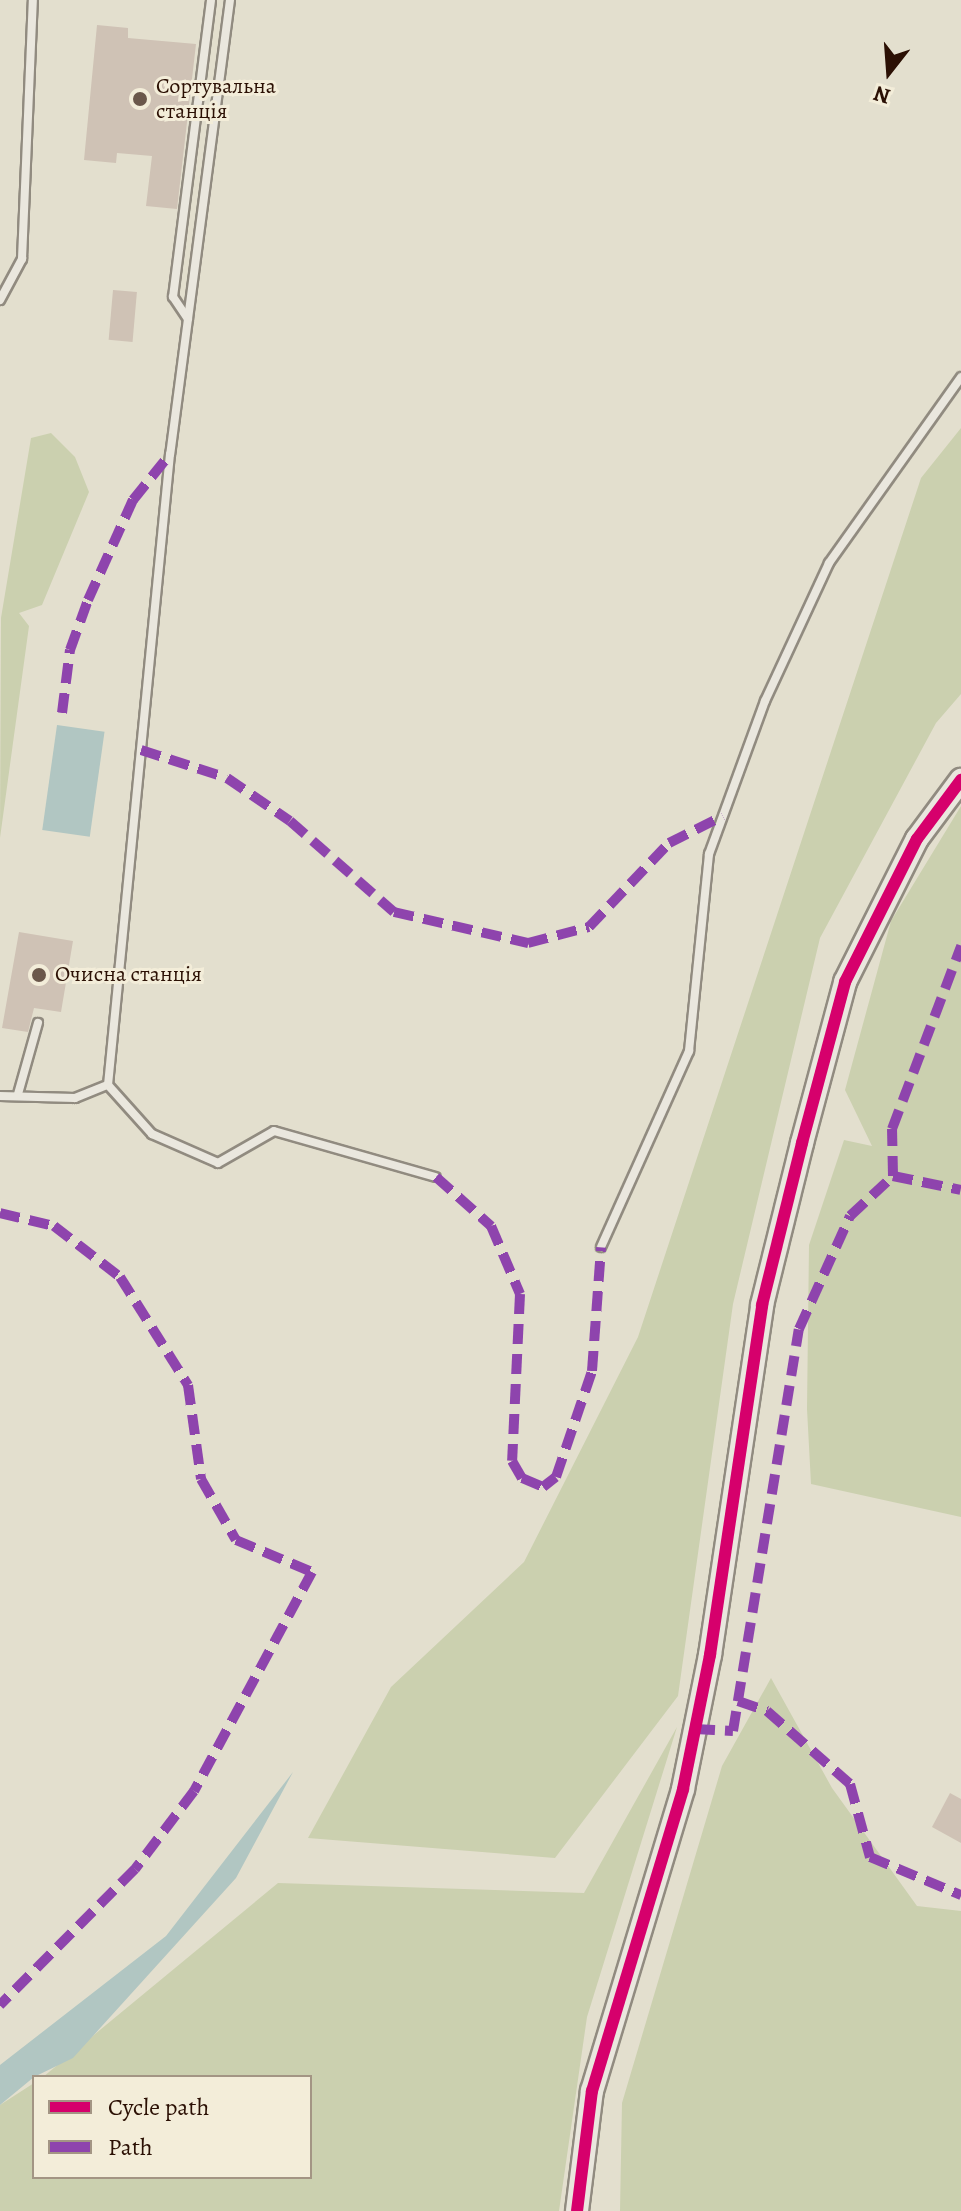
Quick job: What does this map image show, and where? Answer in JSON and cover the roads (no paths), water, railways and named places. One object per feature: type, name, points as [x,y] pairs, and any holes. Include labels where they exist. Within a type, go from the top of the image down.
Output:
[{"type":"main road","points":[[577,2211],[592,2091],[683,1789],[710,1655],[762,1305],[845,982],[917,839],[961,780]]},
{"type":"lane","points":[[0,300],[22,259],[33,0]]},
{"type":"lane","points":[[188,319],[173,297],[211,0]]},
{"type":"lane","points":[[230,0],[188,319],[108,1085],[152,1134],[218,1163],[274,1131],[436,1177]]},
{"type":"lane","points":[[601,1247],[689,1051],[709,854],[765,701],[829,563],[961,377]]},
{"type":"lane","points":[[18,1094],[38,1023]]},
{"type":"lane","points":[[0,1096],[18,1094],[75,1098],[108,1085]]},
{"type":"place","name":"Сортувальна станція","points":[[140,99]]},
{"type":"place","name":"Очисна станція","points":[[39,975]]}]
